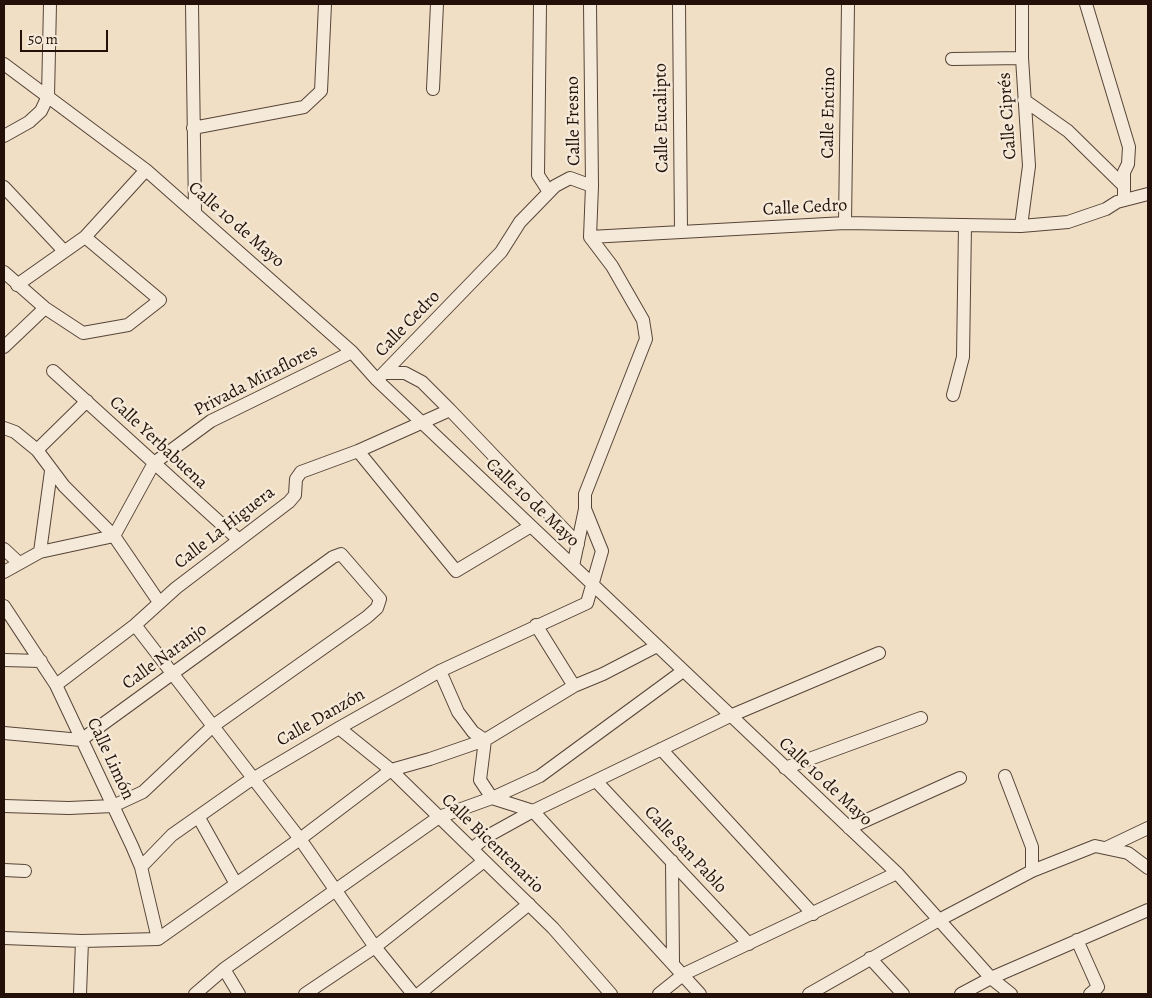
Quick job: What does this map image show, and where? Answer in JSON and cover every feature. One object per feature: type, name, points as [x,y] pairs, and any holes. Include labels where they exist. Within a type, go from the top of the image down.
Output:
[{"type":"street","points":[[4,136],[29,122],[41,111],[48,96],[50,4]]},
{"type":"street","points":[[192,4],[194,212]]},
{"type":"street","points":[[193,128],[304,107],[321,91],[325,4]]},
{"type":"street","points":[[433,89],[437,4]]},
{"type":"street","points":[[540,4],[538,175],[549,192]]},
{"type":"street","name":"Calle Fresno","points":[[590,4],[592,186],[590,237]]},
{"type":"street","name":"Calle Eucalipto","points":[[679,4],[681,232]]},
{"type":"street","name":"Calle Encino","points":[[845,224],[848,4]]},
{"type":"street","name":"Calle Ciprés","points":[[1021,226],[1029,166],[1022,58],[1022,4]]},
{"type":"street","points":[[1086,4],[1129,147],[1124,200]]},
{"type":"street","points":[[952,59],[1022,58]]},
{"type":"street","name":"Calle 10 de Mayo","points":[[4,64],[146,170],[380,377],[421,422],[897,873],[991,978],[1011,994]]},
{"type":"street","points":[[1024,100],[1068,131],[1124,186]]},
{"type":"street","points":[[17,284],[85,237],[146,170]]},
{"type":"street","name":"Calle Cedro","points":[[380,377],[501,252],[520,222],[555,186],[570,178],[592,186]]},
{"type":"street","points":[[4,187],[64,251]]},
{"type":"street","name":"Calle Cedro","points":[[590,237],[845,224],[1021,226],[1068,222],[1124,200],[1148,194]]},
{"type":"street","points":[[953,395],[963,356],[966,225]]},
{"type":"street","points":[[4,272],[45,308],[83,333],[128,325],[160,300],[85,237]]},
{"type":"street","points":[[573,566],[585,509],[585,494],[646,340],[643,320],[612,266],[590,237]]},
{"type":"street","points":[[4,347],[45,308]]},
{"type":"street","name":"Privada Miraflores","points":[[154,463],[211,421],[352,352]]},
{"type":"street","name":"Calle Yerbabuena","points":[[53,371],[239,540]]},
{"type":"street","points":[[380,377],[404,373],[422,382],[578,544]]},
{"type":"street","points":[[37,450],[87,401]]},
{"type":"street","name":"Calle La Higuera","points":[[56,685],[135,625],[158,602],[289,502],[295,495],[296,478],[301,472],[358,451],[450,410]]},
{"type":"street","points":[[4,428],[15,432],[37,450],[51,471],[114,536],[158,602]]},
{"type":"street","points":[[358,451],[456,571],[531,526]]},
{"type":"street","points":[[4,572],[40,552],[114,536],[154,463]]},
{"type":"street","points":[[40,552],[51,471]]},
{"type":"street","points":[[510,507],[515,480]]},
{"type":"street","name":"Calle Danzón","points":[[141,868],[172,836],[253,779],[440,671],[587,603],[602,551],[585,509]]},
{"type":"street","points":[[4,550],[18,563]]},
{"type":"street","name":"Calle Naranjo","points":[[81,740],[333,557],[341,554],[380,599],[377,608],[213,726]]},
{"type":"street","name":"Calle Limón","points":[[4,606],[56,685],[113,806],[141,868],[158,939]]},
{"type":"street","points":[[135,625],[300,839],[375,947],[413,994]]},
{"type":"street","points":[[536,625],[574,686]]},
{"type":"street","points":[[4,938],[82,941],[158,939],[300,839],[391,770],[485,740],[574,686],[603,674],[657,646]]},
{"type":"street","points":[[472,849],[486,836],[661,749],[730,716],[879,652]]},
{"type":"street","points":[[4,660],[41,661]]},
{"type":"street","points":[[440,671],[458,712],[473,732],[485,740]]},
{"type":"street","points":[[195,994],[224,969],[439,816],[492,798],[540,776],[684,671]]},
{"type":"street","points":[[785,768],[922,718]]},
{"type":"street","points":[[4,806],[69,808],[113,806],[143,792],[213,726]]},
{"type":"street","name":"Calle Bicentenario","points":[[339,728],[391,770],[529,904],[553,928],[611,994]]},
{"type":"street","points":[[4,733],[81,740]]},
{"type":"street","points":[[485,740],[480,780],[492,798],[534,811],[684,974],[700,994]]},
{"type":"street","points":[[661,749],[813,914]]},
{"type":"street","points":[[1005,776],[1032,846],[1032,871]]},
{"type":"street","points":[[849,828],[960,778]]},
{"type":"street","name":"Calle San Pablo","points":[[596,781],[749,944]]},
{"type":"street","points":[[199,818],[236,884]]},
{"type":"street","points":[[1106,848],[1148,828]]},
{"type":"street","points":[[809,994],[870,958],[1032,871],[1096,846],[1128,853],[1148,868]]},
{"type":"street","points":[[305,994],[375,947],[484,861]]},
{"type":"street","points":[[672,861],[673,962]]},
{"type":"street","points":[[4,870],[26,871]]},
{"type":"street","points":[[659,994],[684,974],[897,873]]},
{"type":"street","points":[[419,994],[529,904]]},
{"type":"street","points":[[962,994],[991,978],[1148,910]]},
{"type":"street","points":[[1077,940],[1096,992]]},
{"type":"street","points":[[80,994],[82,941]]},
{"type":"street","points":[[870,958],[903,994]]},
{"type":"street","points":[[224,969],[239,994]]}]
